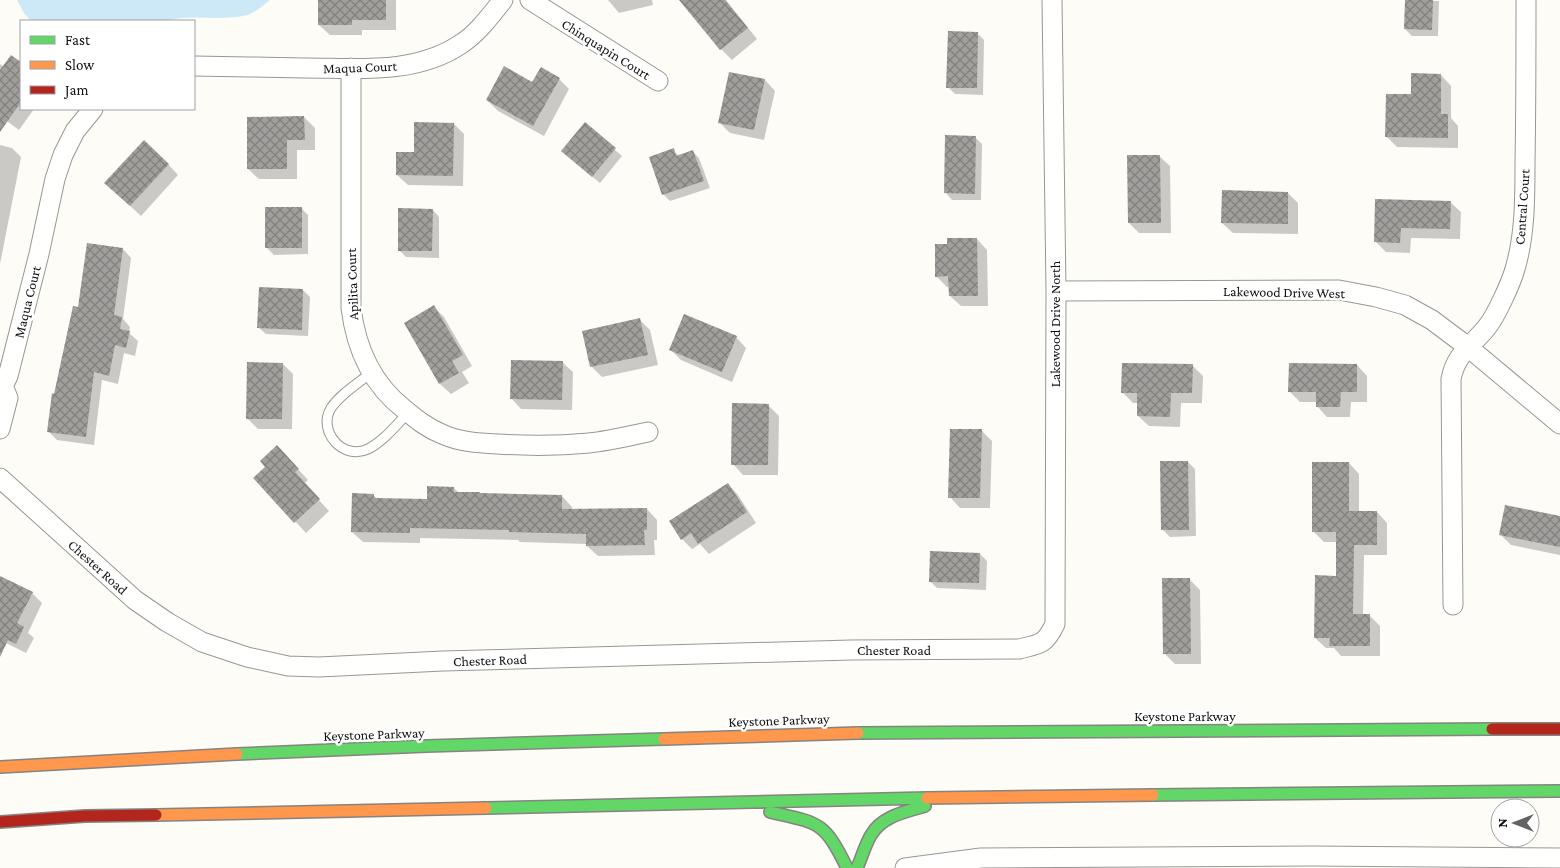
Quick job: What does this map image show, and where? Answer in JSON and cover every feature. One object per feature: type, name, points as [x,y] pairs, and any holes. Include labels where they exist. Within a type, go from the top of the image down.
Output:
[{"type":"highway","name":"Keystone Parkway","points":[[0,767],[427,746],[790,735],[925,732],[1560,729]]},
{"type":"highway","points":[[0,822],[95,816],[948,798],[1560,791]]},
{"type":"highway","points":[[857,868],[872,834],[883,822],[948,798]]},
{"type":"highway","points":[[737,803],[805,820],[817,825],[829,834],[847,868]]},
{"type":"street","name":"Maqua Court","points":[[195,66],[351,68],[413,64],[437,56],[461,44],[484,24],[503,0]]},
{"type":"street","name":"Chinquapin Court","points":[[530,0],[658,81]]},
{"type":"street","name":"Lakewood Drive North","points":[[1040,644],[1050,635],[1055,624],[1056,292],[1052,0]]},
{"type":"street","name":"Central Court","points":[[1453,605],[1450,379],[1453,367],[1488,326],[1504,296],[1515,270],[1522,236],[1526,142],[1526,0]]},
{"type":"street","name":"Apilita Court","points":[[351,68],[350,308],[358,344],[378,382],[392,399],[419,423],[444,435],[474,443],[559,445],[590,443],[648,432]]},
{"type":"street","name":"Maqua Court","points":[[0,429],[8,398],[2,387],[8,376],[39,254],[55,179],[63,155],[75,131],[92,110]]},
{"type":"street","name":"Lakewood Drive West","points":[[1056,292],[1339,290],[1376,297],[1404,305],[1432,320],[1560,424]]},
{"type":"street","name":"Chester Road","points":[[0,478],[136,600],[168,622],[202,642],[247,657],[288,666],[319,667],[442,661],[851,650],[1019,649],[1040,644]]},
{"type":"street","points":[[905,868],[953,860],[981,858],[1312,862],[1560,858]]},
{"type":"lane","points":[[372,372],[330,409],[327,419],[328,430],[335,443],[344,450],[355,452],[367,450],[381,440],[408,413]]},
{"type":"water","points":[[17,0],[270,0],[253,13],[226,18],[30,20]]},
{"type":"building","points":[[318,0],[386,0],[386,20],[352,20],[352,25],[318,25]]},
{"type":"building","points":[[679,0],[725,0],[748,28],[720,50]]},
{"type":"building","points":[[1405,0],[1433,0],[1432,30],[1404,29]]},
{"type":"building","points":[[948,31],[978,32],[977,88],[946,88]]},
{"type":"building","points":[[11,55],[20,61],[20,103],[0,132],[0,70]]},
{"type":"building","points":[[504,66],[532,82],[541,67],[560,78],[533,126],[486,100]]},
{"type":"building","points":[[729,72],[765,79],[754,130],[718,123]]},
{"type":"building","points":[[1411,73],[1441,74],[1441,114],[1448,114],[1448,138],[1385,137],[1386,94],[1411,94]]},
{"type":"building","points":[[304,116],[305,140],[287,140],[287,169],[247,169],[247,117]]},
{"type":"building","points":[[414,122],[454,123],[453,176],[396,175],[396,152],[414,152]]},
{"type":"building","points":[[585,122],[616,148],[592,177],[561,151]]},
{"type":"building","points":[[945,135],[976,136],[975,194],[944,193]]},
{"type":"building","points":[[144,140],[169,164],[130,206],[104,183]]},
{"type":"building","points":[[674,148],[676,156],[693,150],[704,181],[662,195],[649,157]]},
{"type":"building","points":[[1127,155],[1160,155],[1161,223],[1128,223]]},
{"type":"building","points":[[1222,190],[1288,192],[1288,224],[1221,223]]},
{"type":"building","points":[[1375,199],[1451,201],[1450,229],[1401,228],[1400,243],[1374,242]]},
{"type":"building","points":[[265,207],[302,207],[302,248],[265,248]]},
{"type":"building","points":[[398,208],[433,209],[432,251],[398,251]]},
{"type":"building","points":[[947,238],[977,238],[978,296],[949,296],[948,276],[935,277],[935,244],[947,244]]},
{"type":"building","points":[[87,243],[123,248],[114,315],[122,317],[120,329],[130,331],[126,348],[115,345],[109,376],[94,372],[86,437],[47,432],[52,393],[54,394],[73,306],[78,307]]},
{"type":"building","points":[[259,287],[303,289],[302,330],[257,328]]},
{"type":"building","points":[[434,305],[463,355],[452,361],[459,373],[439,384],[404,323]]},
{"type":"building","points":[[684,314],[737,336],[722,372],[669,350]]},
{"type":"building","points":[[640,318],[648,355],[590,367],[582,331]]},
{"type":"building","points":[[511,360],[563,361],[562,400],[510,399]]},
{"type":"building","points":[[247,362],[283,363],[282,419],[246,419]]},
{"type":"building","points":[[1122,363],[1193,364],[1192,393],[1171,393],[1170,417],[1137,416],[1137,393],[1121,393]]},
{"type":"building","points":[[1289,363],[1357,364],[1357,392],[1341,392],[1340,407],[1316,407],[1316,392],[1288,392]]},
{"type":"building","points":[[732,403],[769,404],[768,465],[731,465]]},
{"type":"building","points":[[950,429],[982,429],[980,498],[948,498]]},
{"type":"building","points":[[277,445],[299,469],[295,472],[320,499],[294,523],[253,478],[265,467],[260,461]]},
{"type":"building","points":[[1160,461],[1188,461],[1189,530],[1161,530]]},
{"type":"building","points":[[1312,462],[1349,462],[1349,511],[1377,511],[1377,545],[1354,545],[1353,614],[1370,614],[1370,646],[1329,646],[1330,638],[1314,638],[1315,575],[1336,576],[1336,532],[1312,532]]},
{"type":"building","points":[[728,483],[747,512],[698,544],[691,533],[681,540],[669,521]]},
{"type":"building","points":[[427,486],[454,487],[454,492],[562,495],[562,509],[647,508],[647,530],[644,530],[645,545],[586,546],[586,534],[509,532],[509,530],[410,528],[410,533],[351,532],[352,493],[374,494],[374,498],[427,499]]},
{"type":"building","points":[[1505,505],[1560,516],[1560,547],[1499,535]]},
{"type":"building","points":[[930,551],[980,553],[979,583],[929,582]]},
{"type":"building","points":[[0,576],[33,592],[17,623],[24,627],[16,644],[8,640],[0,657]]},
{"type":"building","points":[[1162,578],[1190,578],[1191,654],[1163,654]]},
{"type":"traffic: fast","points":[[858,733],[1492,729]]},
{"type":"traffic: fast","points":[[237,754],[664,739]]},
{"type":"traffic: fast","points":[[1153,795],[1560,791]]},
{"type":"traffic: fast","points":[[486,808],[927,798]]},
{"type":"traffic: fast","points":[[857,868],[869,839],[881,823],[902,813],[925,806]]},
{"type":"traffic: fast","points":[[770,812],[810,822],[818,826],[832,841],[847,868]]},
{"type":"traffic: slow","points":[[664,739],[858,733]]},
{"type":"traffic: slow","points":[[0,767],[237,754]]},
{"type":"traffic: slow","points":[[927,798],[1153,795]]},
{"type":"traffic: slow","points":[[156,815],[486,808]]},
{"type":"traffic: jam","points":[[1492,729],[1560,729]]},
{"type":"traffic: jam","points":[[0,822],[85,816],[156,815]]}]
